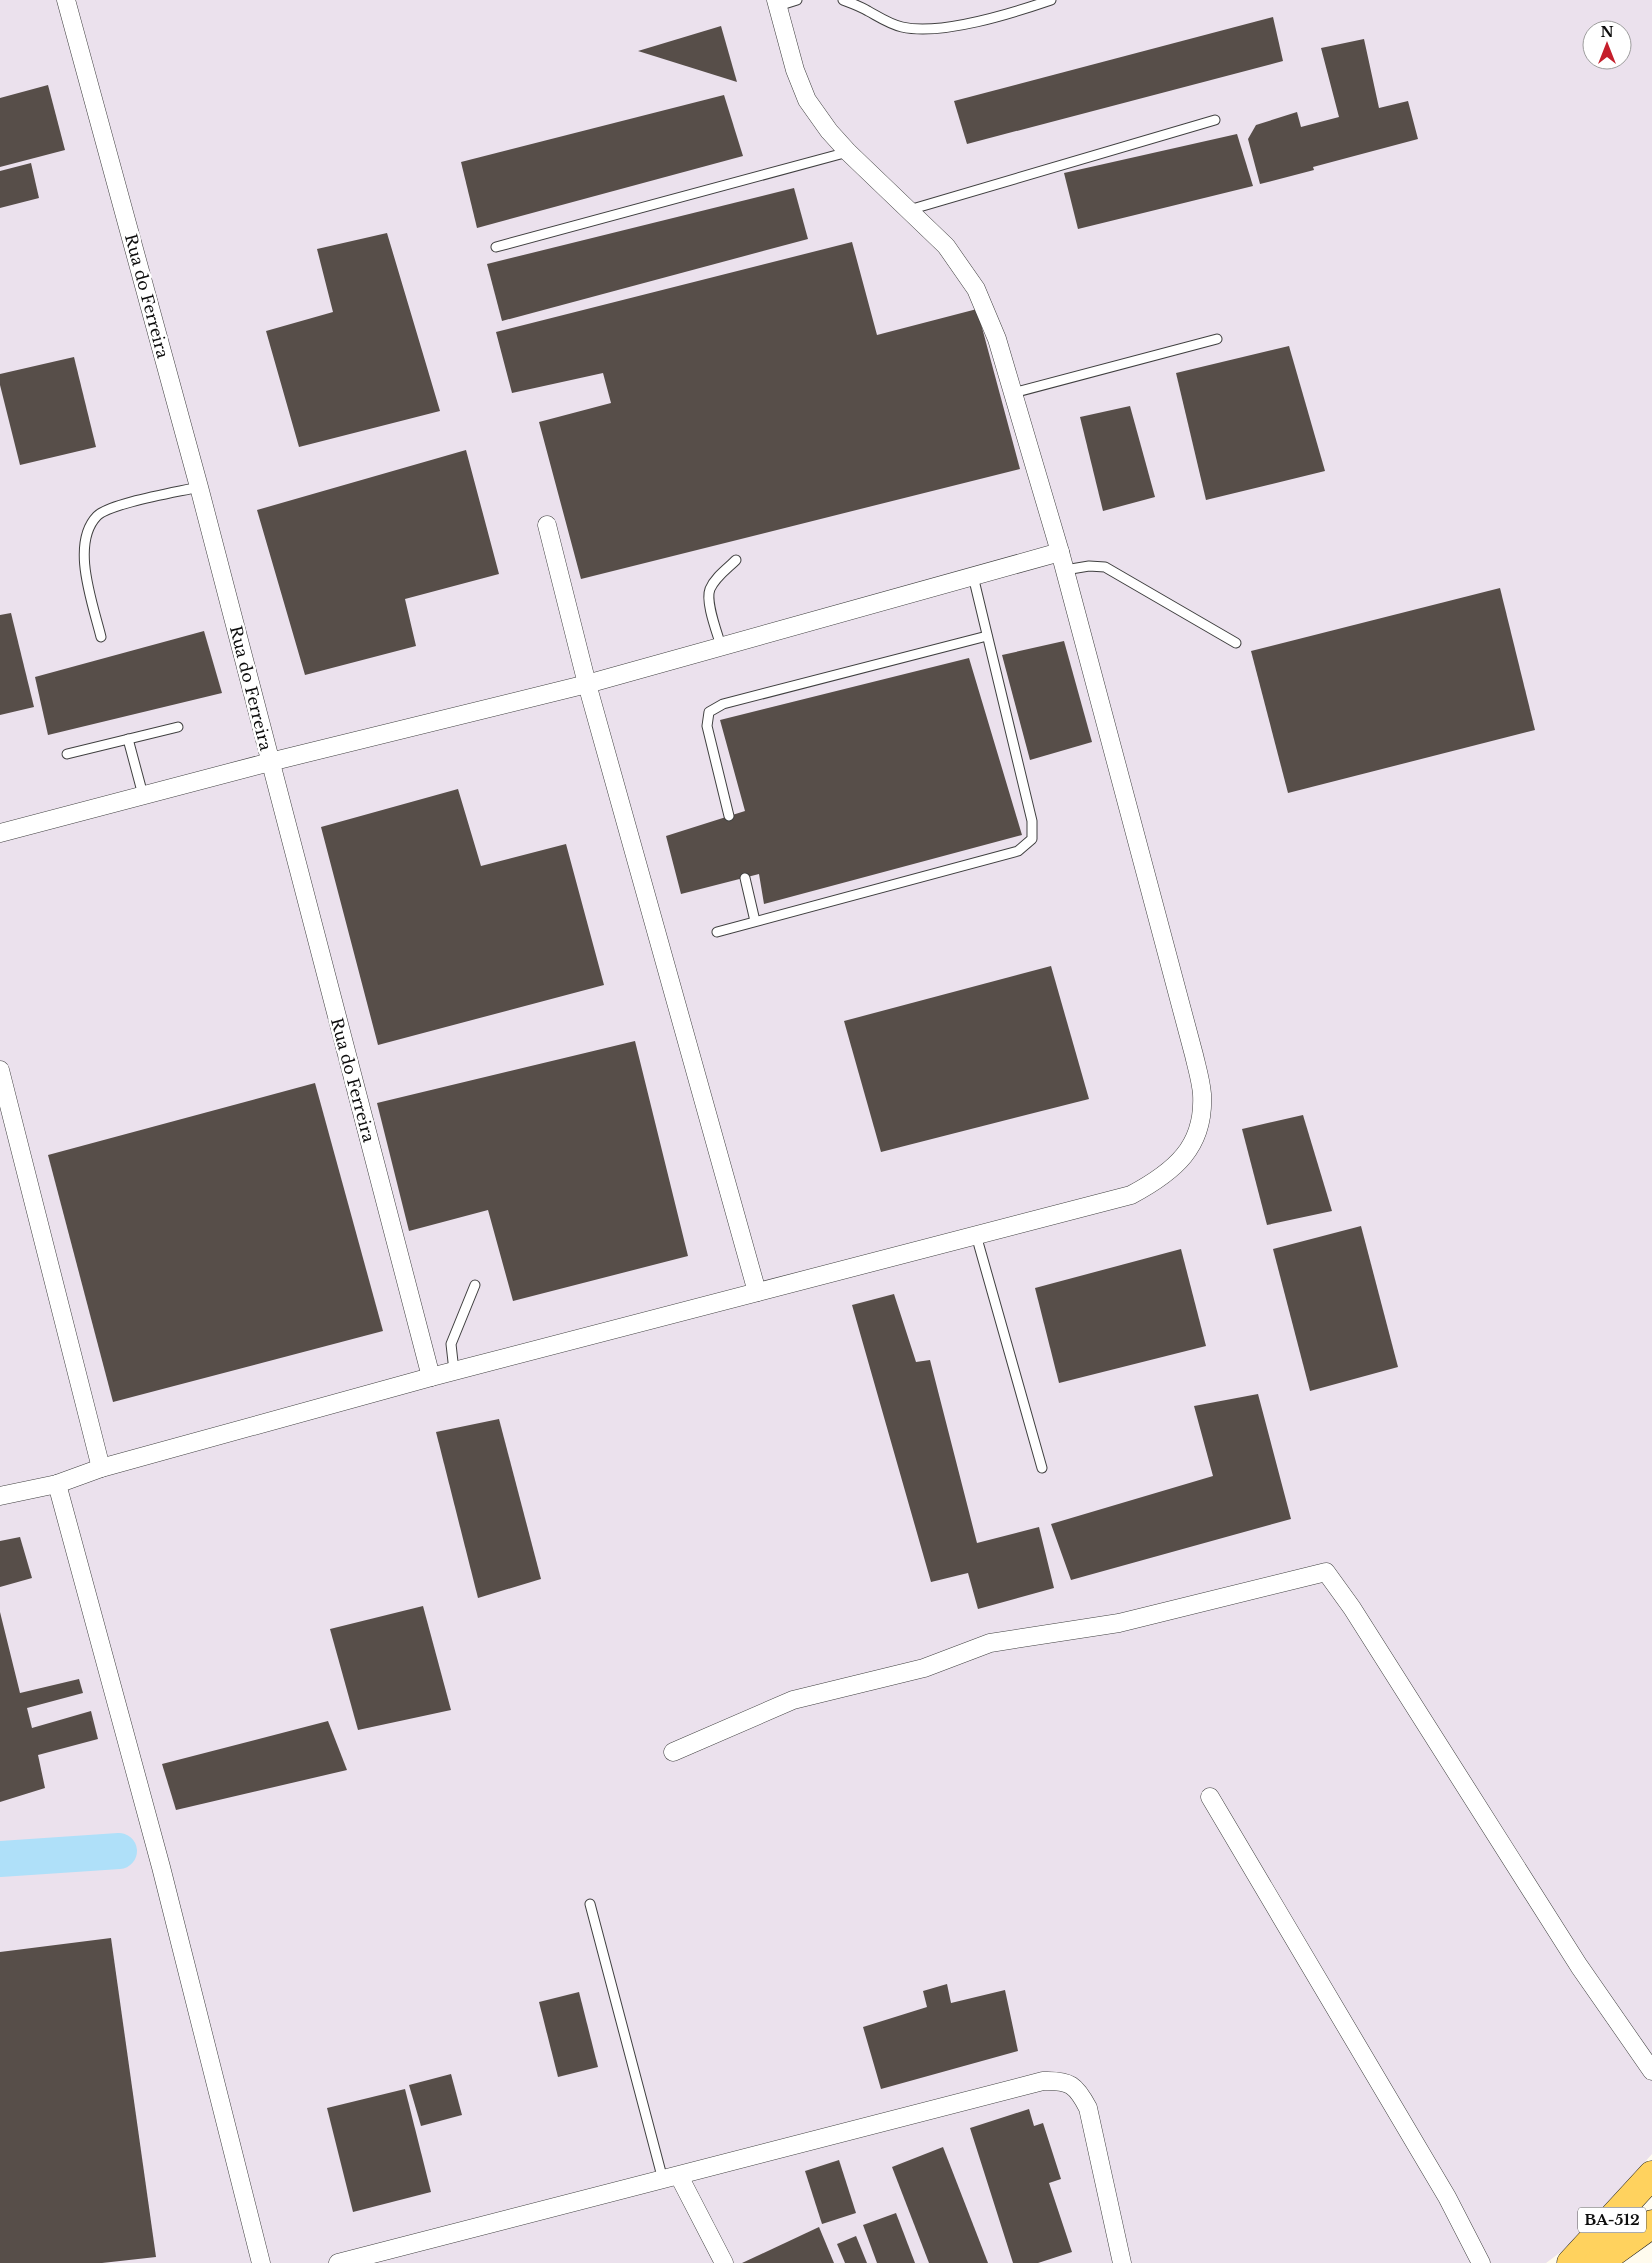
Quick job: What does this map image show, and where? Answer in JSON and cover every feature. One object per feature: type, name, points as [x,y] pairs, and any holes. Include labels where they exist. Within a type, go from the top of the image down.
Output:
[{"type":"main road","name":"BA-512","points":[[1571,2263],[1652,2175]]},
{"type":"main road","name":"BA-512","points":[[1599,2263],[1652,2224]]},
{"type":"street","name":"Rua do Ferreira","points":[[66,0],[199,487],[431,1377]]},
{"type":"street","points":[[0,1496],[57,1484],[101,1468],[431,1377],[1131,1195],[1159,1180],[1181,1160],[1193,1144],[1201,1118],[1202,1092],[1194,1055],[1065,570],[997,339],[976,289],[946,246],[848,152],[829,131],[807,100],[795,70],[777,3]]},
{"type":"street","points":[[547,525],[587,684],[757,1292]]},
{"type":"street","points":[[0,833],[270,762],[587,684],[1060,552]]},
{"type":"street","points":[[0,1070],[101,1468]]},
{"type":"street","points":[[57,1484],[161,1868],[261,2263]]},
{"type":"street","points":[[673,1752],[793,1700],[924,1668],[990,1643],[1119,1623],[1326,1572],[1352,1608],[1574,1958],[1652,2071]]},
{"type":"street","points":[[1210,1797],[1447,2198],[1482,2263]]},
{"type":"street","points":[[338,2263],[1044,2081],[1058,2080],[1072,2085],[1080,2093],[1088,2108],[1122,2263]]},
{"type":"street","points":[[671,2178],[724,2263]]},
{"type":"lane","points":[[777,3],[797,0]]},
{"type":"lane","points":[[843,0],[902,28],[920,29],[942,28],[1051,0]]},
{"type":"lane","points":[[909,210],[1215,120]]},
{"type":"lane","points":[[496,247],[848,152]]},
{"type":"lane","points":[[1013,393],[1217,338]]},
{"type":"lane","points":[[101,637],[84,565],[84,547],[89,527],[98,515],[113,507],[199,487]]},
{"type":"lane","points":[[721,646],[710,604],[710,589],[719,576],[736,560]]},
{"type":"lane","points":[[1065,570],[1089,566],[1105,567],[1236,643]]},
{"type":"lane","points":[[716,932],[1018,851],[1032,839],[1032,821],[973,576]]},
{"type":"lane","points":[[729,816],[707,726],[709,712],[723,704],[987,636]]},
{"type":"lane","points":[[68,754],[178,727]]},
{"type":"lane","points":[[128,740],[143,796]]},
{"type":"lane","points":[[745,878],[755,921]]},
{"type":"lane","points":[[976,1235],[1042,1468]]},
{"type":"lane","points":[[454,1371],[451,1344],[475,1285]]},
{"type":"lane","points":[[590,1904],[671,2178]]},
{"type":"shaded area","points":[[0,0],[1652,0],[1652,2154],[1569,2246],[1546,2263],[0,2263]]},
{"type":"building","points":[[1273,17],[1283,61],[967,144],[954,101]]},
{"type":"building","points":[[721,26],[737,82],[638,51]]},
{"type":"building","points":[[1364,39],[1379,108],[1408,101],[1418,139],[1313,167],[1314,170],[1260,184],[1248,139],[1256,125],[1297,112],[1301,127],[1339,117],[1321,48]]},
{"type":"building","points":[[48,85],[65,150],[0,167],[0,98]]},
{"type":"building","points":[[724,95],[743,156],[477,228],[461,162]]},
{"type":"building","points":[[1237,134],[1253,186],[1078,229],[1064,173]]},
{"type":"building","points":[[31,163],[39,198],[0,208],[0,171]]},
{"type":"building","points":[[794,188],[808,239],[502,321],[487,264]]},
{"type":"building","points":[[387,233],[440,411],[299,447],[266,331],[333,312],[317,249]]},
{"type":"building","points":[[852,242],[877,335],[977,309],[1020,469],[581,579],[539,422],[611,403],[603,373],[512,393],[496,332]]},
{"type":"building","points":[[1289,346],[1325,471],[1206,500],[1176,373]]},
{"type":"building","points":[[74,357],[96,447],[20,465],[0,385],[0,374]]},
{"type":"building","points":[[1130,406],[1155,497],[1103,511],[1080,417]]},
{"type":"building","points":[[466,450],[499,574],[405,599],[416,646],[305,675],[257,510]]},
{"type":"building","points":[[1500,588],[1535,730],[1288,793],[1251,651]]},
{"type":"building","points":[[11,613],[34,707],[0,715],[0,615]]},
{"type":"building","points":[[204,631],[222,693],[48,735],[35,677]]},
{"type":"building","points":[[1064,641],[1092,742],[1030,760],[1002,655]]},
{"type":"building","points":[[969,658],[1022,835],[764,904],[759,874],[681,894],[666,836],[745,811],[720,720]]},
{"type":"building","points":[[458,789],[481,866],[566,844],[604,985],[378,1045],[321,827]]},
{"type":"building","points":[[1051,966],[1089,1099],[881,1152],[844,1021]]},
{"type":"building","points":[[635,1041],[688,1256],[513,1301],[488,1210],[409,1231],[377,1103]]},
{"type":"building","points":[[315,1083],[383,1331],[113,1402],[48,1155]]},
{"type":"building","points":[[1303,1115],[1332,1211],[1267,1225],[1242,1129]]},
{"type":"building","points":[[1361,1226],[1398,1367],[1310,1391],[1273,1249]]},
{"type":"building","points":[[1181,1249],[1206,1346],[1059,1383],[1035,1288]]},
{"type":"building","points":[[894,1294],[916,1362],[930,1360],[977,1543],[1039,1527],[1054,1588],[978,1609],[968,1573],[931,1582],[852,1305]]},
{"type":"building","points":[[1258,1394],[1291,1519],[1071,1580],[1051,1524],[1213,1476],[1194,1406]]},
{"type":"building","points":[[499,1419],[541,1579],[478,1598],[436,1432]]},
{"type":"building","points":[[20,1537],[32,1578],[0,1587],[0,1541]]},
{"type":"building","points":[[423,1606],[451,1710],[358,1730],[330,1629]]},
{"type":"building","points":[[0,1612],[20,1693],[79,1679],[83,1693],[27,1708],[32,1728],[91,1711],[98,1739],[38,1755],[45,1788],[0,1802]]},
{"type":"building","points":[[328,1721],[347,1770],[176,1810],[162,1764]]},
{"type":"building","points":[[111,1938],[156,2257],[102,2263],[0,2263],[0,1952]]},
{"type":"building","points":[[947,1984],[951,2003],[1005,1990],[1018,2051],[881,2089],[863,2027],[927,2007],[923,1991]]},
{"type":"building","points":[[579,1992],[598,2067],[558,2077],[539,2002]]},
{"type":"building","points":[[451,2074],[462,2115],[421,2126],[409,2085]]},
{"type":"building","points":[[405,2089],[431,2192],[353,2212],[327,2108]]},
{"type":"building","points":[[1029,2109],[1034,2126],[1043,2123],[1061,2179],[1049,2183],[1072,2252],[1038,2263],[1013,2263],[970,2128]]},
{"type":"building","points":[[943,2147],[988,2263],[929,2263],[892,2167]]},
{"type":"building","points":[[839,2160],[856,2213],[822,2224],[805,2171]]},
{"type":"building","points":[[896,2213],[915,2263],[877,2263],[863,2225]]},
{"type":"building","points":[[819,2227],[834,2263],[742,2263]]},
{"type":"building","points":[[856,2236],[867,2263],[845,2263],[837,2244]]},
{"type":"waterway","points":[[0,1859],[119,1851]]}]
